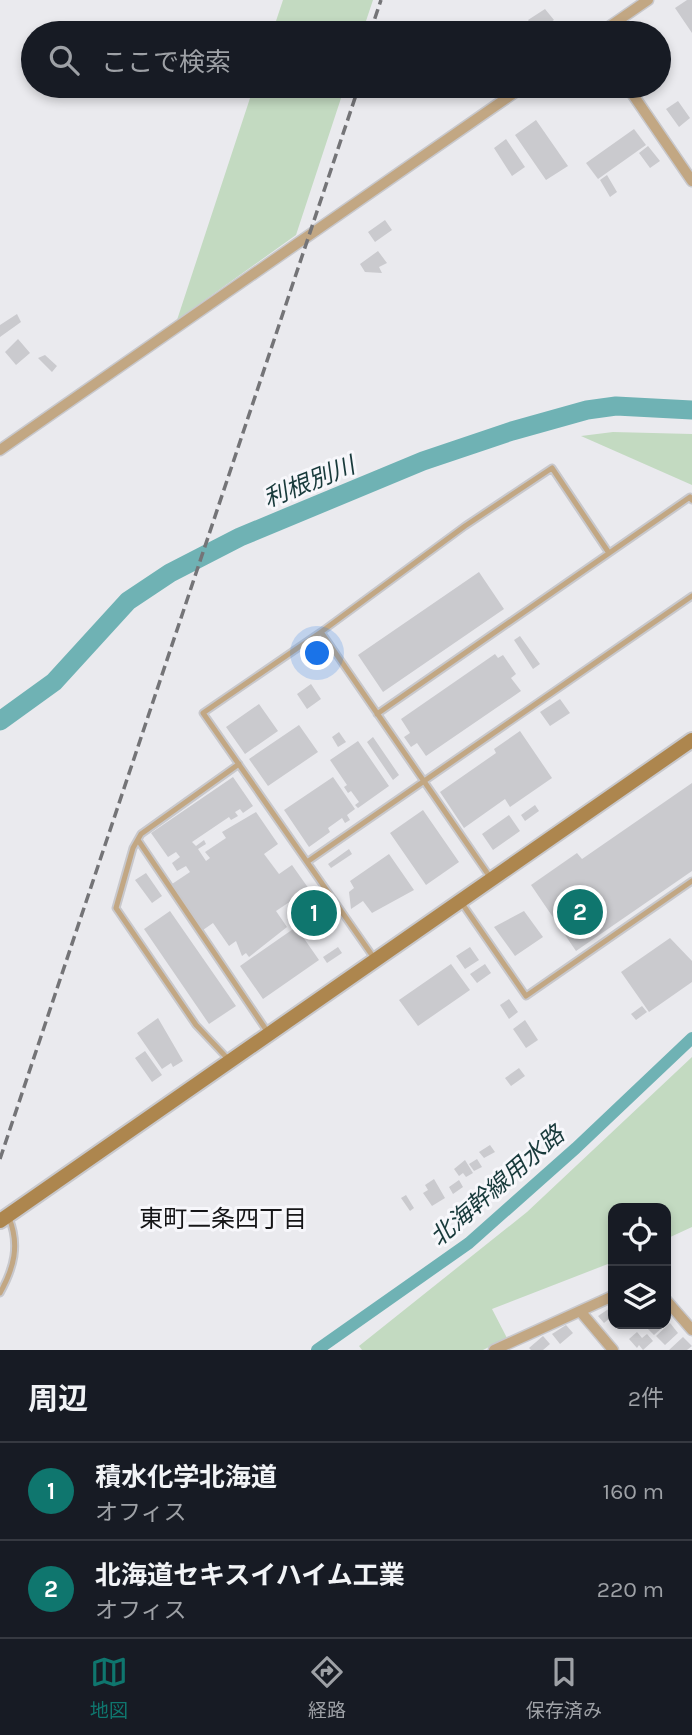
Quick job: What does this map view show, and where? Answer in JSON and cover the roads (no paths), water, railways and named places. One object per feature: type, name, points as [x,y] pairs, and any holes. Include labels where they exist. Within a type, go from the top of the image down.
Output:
[{"type":"street","points":[[617,21],[648,0]]},
{"type":"street","points":[[0,450],[507,98]]},
{"type":"street","points":[[635,98],[692,181]]},
{"type":"street","points":[[4,1218],[692,740]]},
{"type":"street","points":[[494,1350],[512,1346],[608,1298]]},
{"type":"street","points":[[671,1306],[692,1330]]},
{"type":"street","points":[[580,1311],[613,1350]]},
{"type":"lane","points":[[376,961],[203,713],[321,632],[465,526],[552,468],[609,553]]},
{"type":"lane","points":[[377,714],[690,497],[692,500]]},
{"type":"lane","points":[[307,862],[692,596]]},
{"type":"lane","points":[[321,632],[492,880]]},
{"type":"lane","points":[[230,1062],[195,1025],[116,908],[141,834],[239,764]]},
{"type":"lane","points":[[138,840],[270,1034]]},
{"type":"lane","points":[[461,902],[526,996],[692,881]]},
{"type":"lane","points":[[0,1293],[16,1253],[16,1238],[4,1218]]},
{"type":"waterway","name":"利根別川","points":[[0,721],[54,682],[128,601],[170,573],[240,537],[423,461],[512,431],[587,410],[616,406],[692,410]]},
{"type":"waterway","name":"北海幹線用水路","points":[[317,1350],[469,1243],[576,1148],[692,1038]]},
{"type":"railway","points":[[374,21],[381,0]]},
{"type":"railway","points":[[0,1159],[355,98]]},
{"type":"place","name":"北海道セキスイハイム工業","points":[[580,912]]},
{"type":"place","name":"積水化学北海道","points":[[314,913]]},
{"type":"district","name":"東町二条四丁目","points":[[223,1219]]}]
